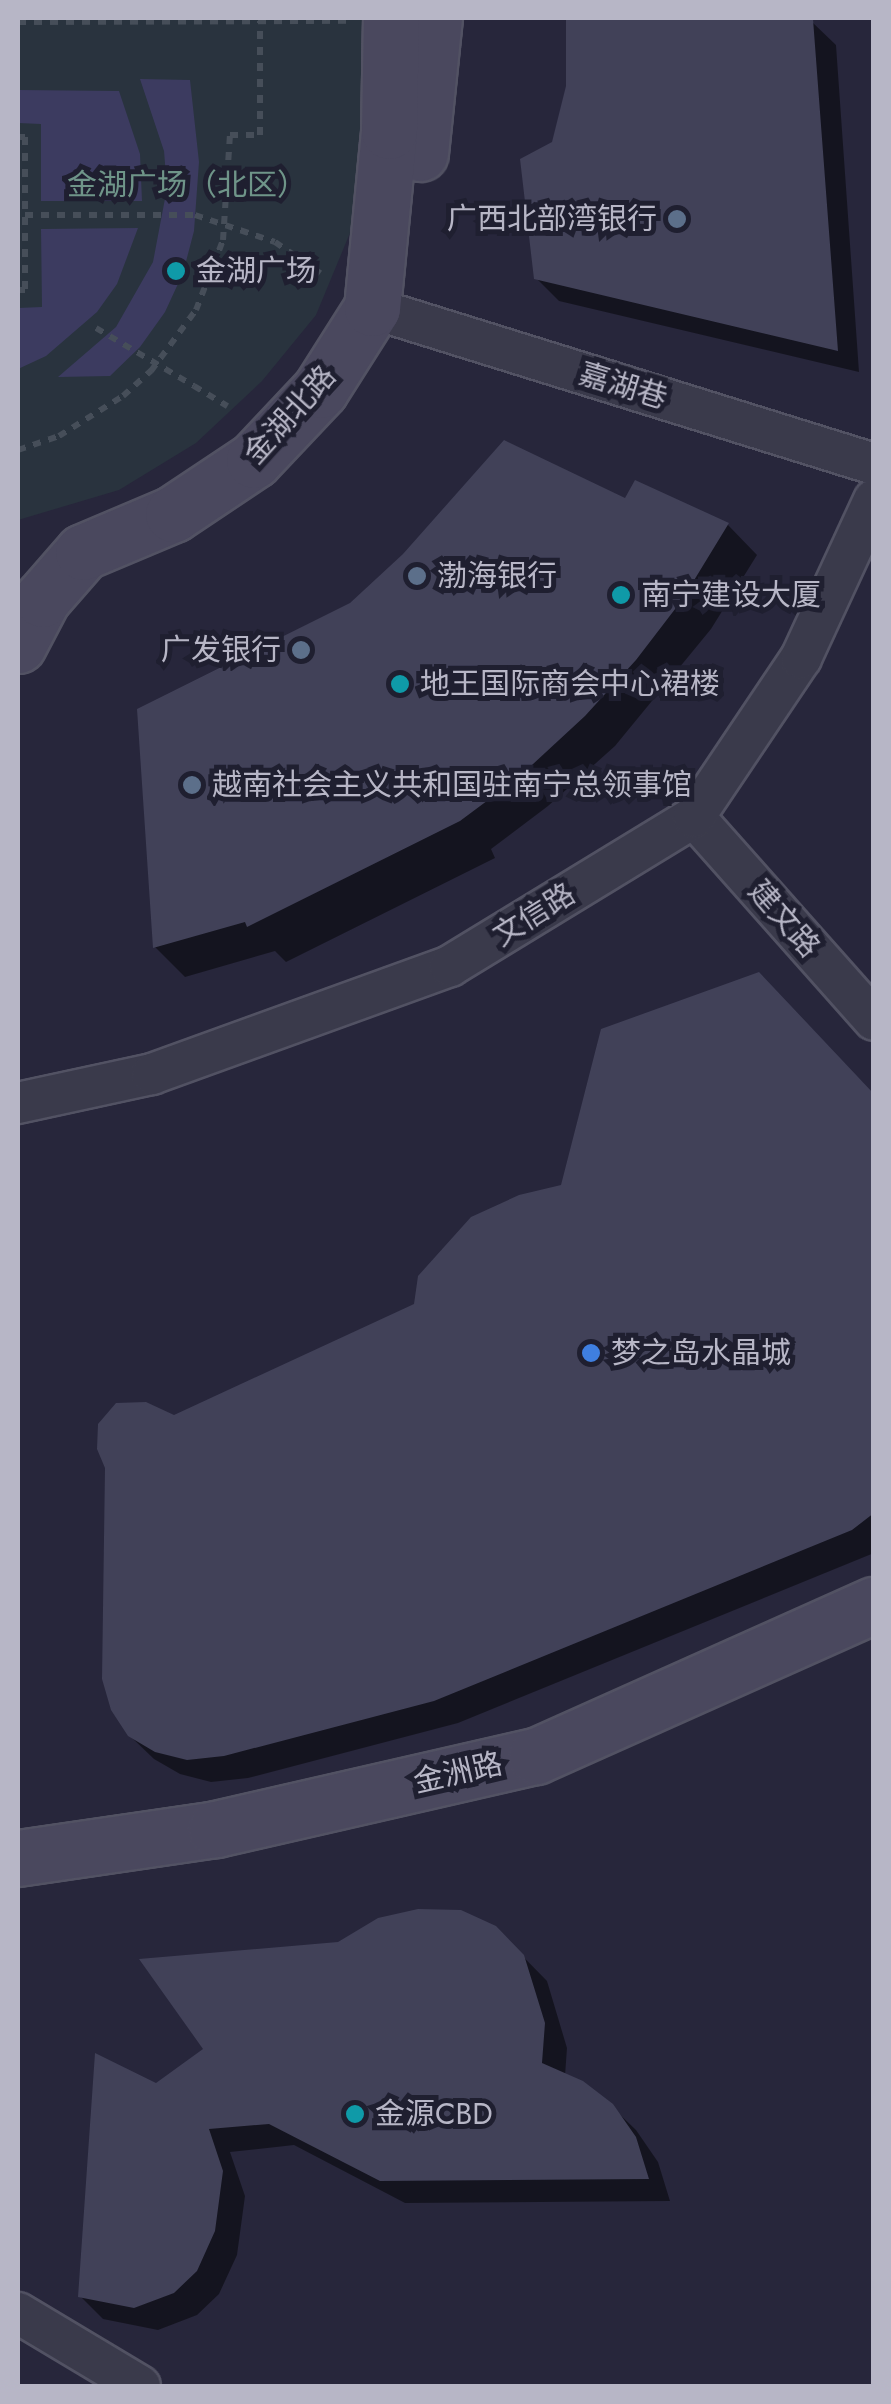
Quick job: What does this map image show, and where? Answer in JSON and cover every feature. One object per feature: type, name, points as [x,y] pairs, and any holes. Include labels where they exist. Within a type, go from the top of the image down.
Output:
[{"type":"main road","points":[[372,308],[408,214],[424,134],[434,18]]},
{"type":"main road","name":"金湖北路","points":[[18,645],[42,599],[84,552],[173,514],[254,460],[320,390],[372,308],[389,132],[372,19]]},
{"type":"main road","points":[[18,564],[84,552]]},
{"type":"main road","name":"金洲路","points":[[18,1858],[216,1828],[536,1756],[874,1605]]},
{"type":"street","name":"嘉湖巷","points":[[372,308],[874,464]]},
{"type":"street","name":"文信路","points":[[18,1103],[152,1074],[450,966],[694,817],[801,658],[874,500]]},
{"type":"street","name":"建文路","points":[[694,817],[874,1020]]},
{"type":"street","points":[[18,2313],[140,2386]]},
{"type":"path","points":[[18,22],[372,19]]},
{"type":"path","points":[[18,450],[59,436],[123,396],[151,371],[196,310],[222,240],[228,203],[230,135],[260,135],[260,21]]},
{"type":"path","points":[[18,137],[25,137],[25,290],[18,290]]},
{"type":"path","points":[[25,216],[195,216],[275,242],[320,273]]},
{"type":"path","points":[[96,328],[227,406]]},
{"type":"green space","name":"金湖广场（北区）","points":[[18,18],[370,18],[370,134],[352,228],[316,315],[262,381],[196,443],[119,490],[18,520]]},
{"type":"shaded area","points":[[140,79],[190,80],[199,162],[194,231],[183,273],[165,312],[140,347],[110,376],[58,377],[116,327],[153,262],[167,188],[164,151]]},
{"type":"shaded area","points":[[18,90],[119,91],[140,154],[142,201],[41,201],[41,124],[18,123]]},
{"type":"shaded area","points":[[138,228],[117,284],[97,312],[46,356],[18,369],[18,308],[42,307],[41,229]]},
{"type":"building","name":"广西北部湾银行","points":[[566,18],[813,19],[838,351],[534,279],[520,159],[552,142],[566,86]]},
{"type":"building","name":"地王国际商会中心裙楼","points":[[504,440],[625,498],[635,480],[729,523],[682,600],[636,660],[585,716],[519,777],[460,821],[247,927],[245,922],[153,948],[137,709],[350,603],[403,554]]},
{"type":"building","name":"梦之岛水晶城","points":[[759,972],[874,1094],[874,1513],[852,1530],[434,1701],[224,1756],[187,1760],[155,1752],[128,1736],[111,1710],[102,1679],[105,1468],[97,1449],[98,1424],[116,1403],[146,1402],[174,1415],[414,1304],[418,1276],[471,1217],[519,1195],[561,1185],[601,1029]]},
{"type":"building","name":"金源CBD","points":[[418,1909],[461,1910],[496,1926],[524,1955],[545,2023],[542,2063],[583,2081],[613,2104],[636,2137],[649,2179],[380,2181],[269,2124],[209,2129],[223,2171],[215,2231],[197,2271],[174,2293],[134,2308],[78,2297],[95,2053],[156,2083],[203,2049],[139,1959],[338,1942],[378,1918]]},
{"type":"place","name":"广西北部湾银行","points":[[677,219]]},
{"type":"place","name":"金湖广场","points":[[176,271]]},
{"type":"place","name":"渤海银行","points":[[417,576]]},
{"type":"place","name":"南宁建设大厦","points":[[621,595]]},
{"type":"place","name":"广发银行","points":[[301,650]]},
{"type":"place","name":"地王国际商会中心裙楼","points":[[400,684]]},
{"type":"place","name":"越南社会主义共和国驻南宁总领事馆","points":[[192,785]]},
{"type":"place","name":"梦之岛水晶城","points":[[591,1353]]},
{"type":"place","name":"金源CBD","points":[[355,2114]]}]
